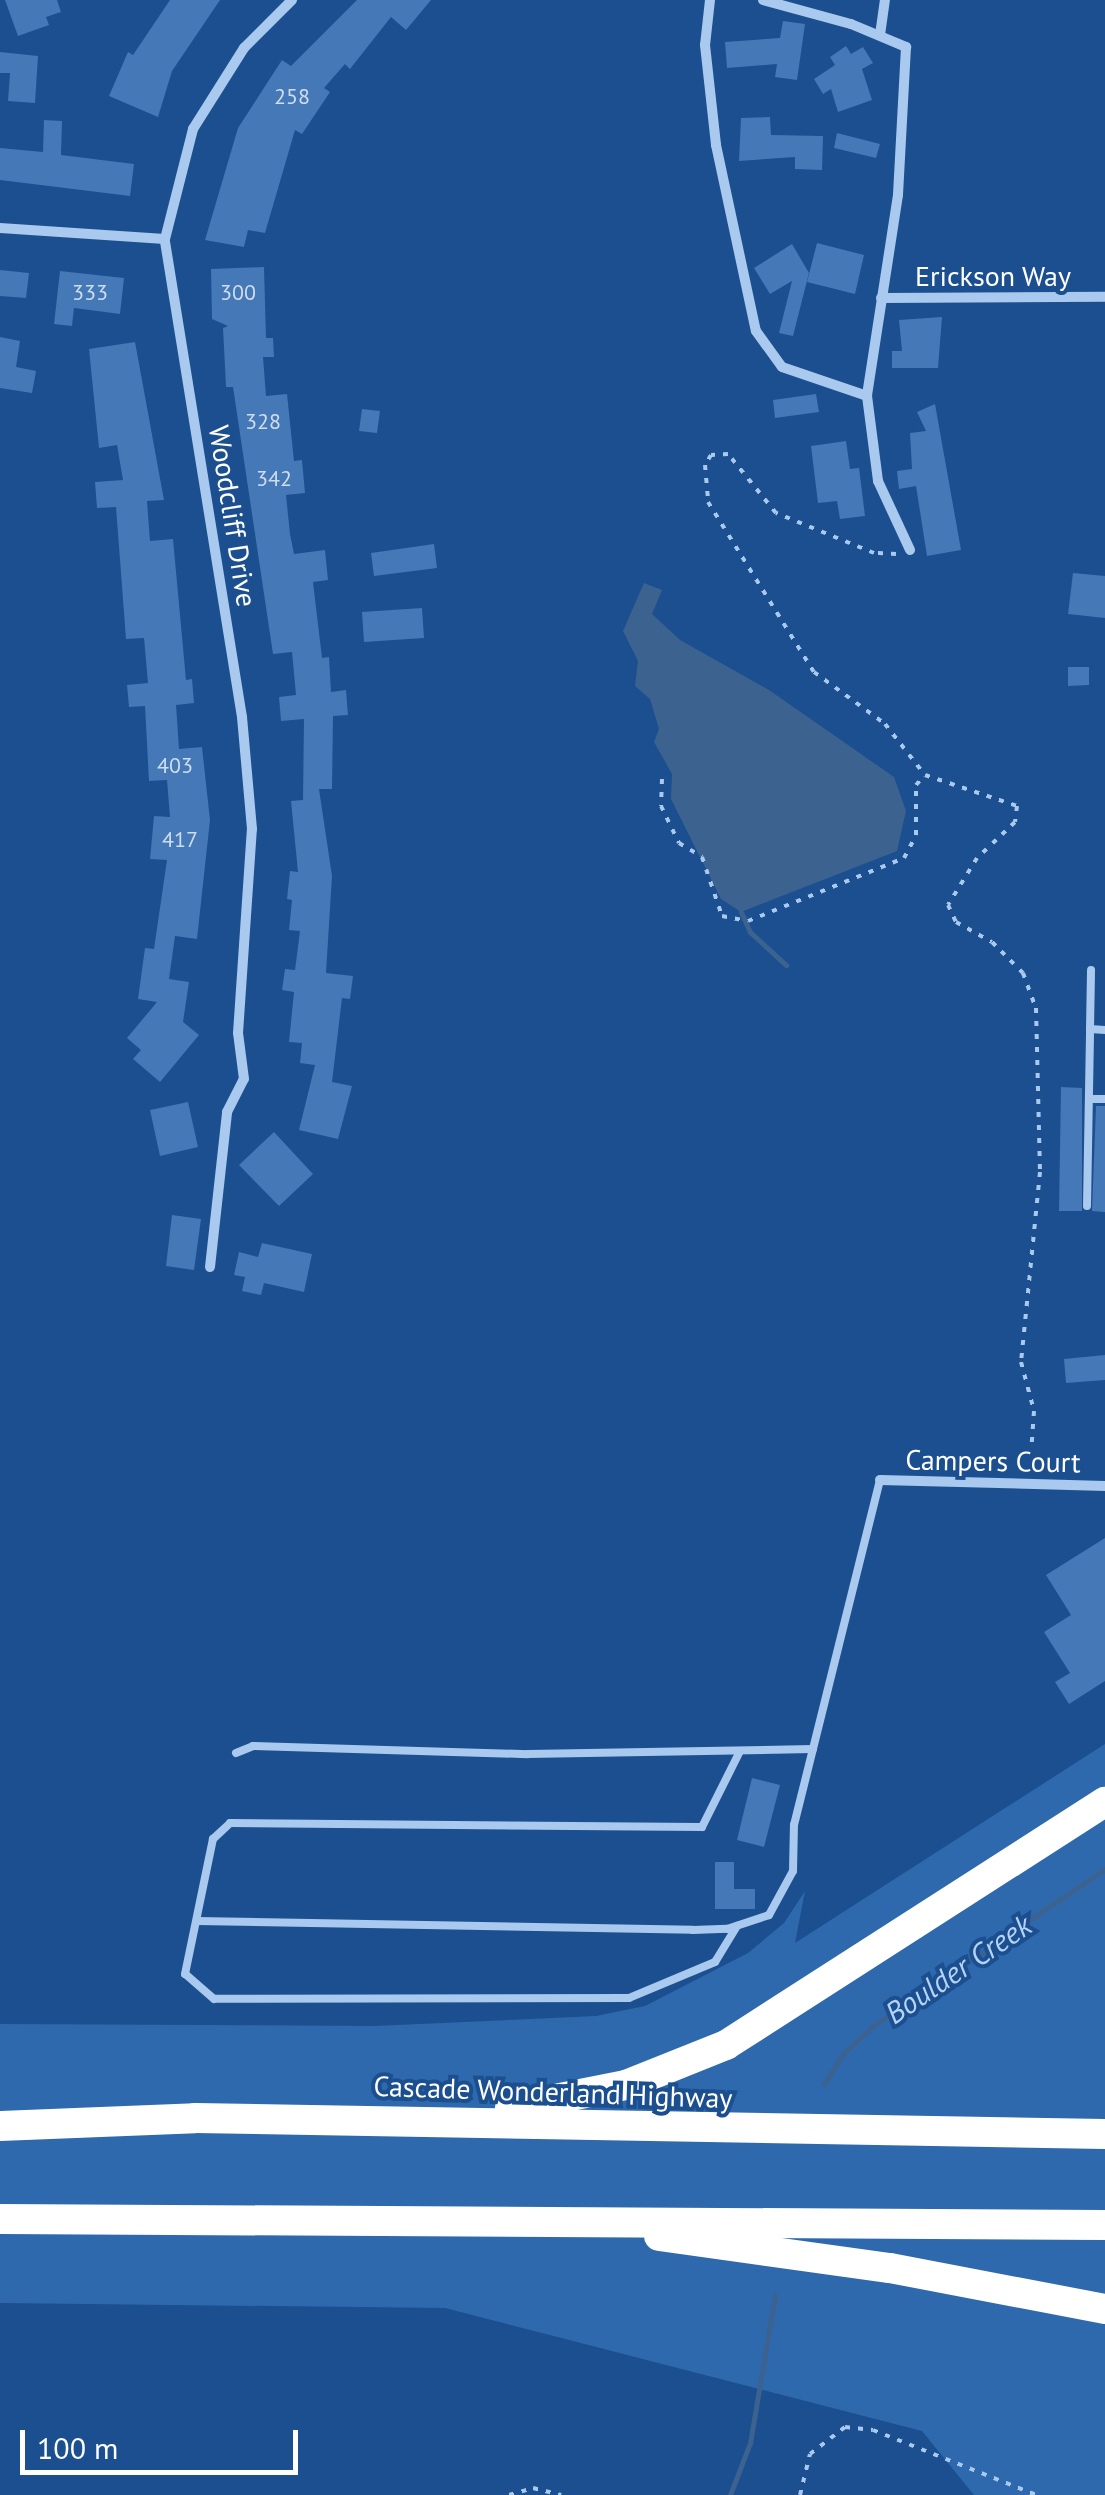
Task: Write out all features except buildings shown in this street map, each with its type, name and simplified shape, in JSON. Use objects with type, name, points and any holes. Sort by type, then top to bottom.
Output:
[{"type":"highway","points":[[425,2120],[550,2103],[694,2060],[783,2012],[1105,1802]]},
{"type":"highway","name":"Cascade Wonderland Highway","points":[[0,2126],[196,2118],[1105,2134]]},
{"type":"highway","points":[[0,2219],[539,2218],[1105,2225]]},
{"type":"highway","points":[[539,2218],[890,2268],[1105,2309]]},
{"type":"street","name":"Woodcliff Drive","points":[[210,1268],[226,1112],[244,1079],[238,1032],[252,864],[249,790],[165,239],[194,129],[244,48],[292,0]]},
{"type":"street","points":[[710,0],[705,46],[725,210],[756,331],[782,367],[867,396]]},
{"type":"street","points":[[763,0],[799,4],[906,47],[898,195],[867,396],[878,480],[910,550]]},
{"type":"street","points":[[880,35],[884,0]]},
{"type":"street","points":[[0,228],[165,239]]},
{"type":"street","name":"Erickson Way","points":[[881,298],[1105,297]]},
{"type":"street","name":"Campers Court","points":[[880,1480],[1105,1486]]},
{"type":"lane","points":[[1087,1206],[1090,970]]},
{"type":"lane","points":[[1090,1030],[1105,1030]]},
{"type":"lane","points":[[1089,1099],[1105,1099]]},
{"type":"lane","points":[[196,1921],[250,1927],[737,1926],[770,1916],[790,1884],[794,1825],[846,1638],[880,1480]]},
{"type":"lane","points":[[236,1752],[253,1746],[739,1753],[813,1750]]},
{"type":"lane","points":[[737,1926],[715,1962],[629,1998],[214,1999],[185,1974],[213,1839],[230,1823],[702,1827],[739,1753]]},
{"type":"path","points":[[910,550],[874,553],[783,517],[766,506],[728,454],[711,455],[705,465],[708,502],[806,663],[885,724],[925,775],[1017,806],[1015,822],[977,858],[948,905],[956,922],[992,942],[1023,973],[1036,1008],[1040,1172],[1022,1362],[1034,1411],[1029,1484]]},
{"type":"path","points":[[662,779],[661,806],[679,843],[702,857],[722,916],[748,921],[904,858],[916,835],[916,785],[925,775]]},
{"type":"path","points":[[800,2495],[810,2454],[846,2427],[874,2430],[1033,2494]]},
{"type":"path","points":[[509,2495],[533,2488],[561,2495]]},
{"type":"shaded area","points":[[644,583],[662,590],[652,614],[680,640],[769,690],[894,777],[906,811],[897,851],[741,912],[721,899],[671,799],[672,774],[654,742],[659,729],[650,699],[635,686],[638,661],[623,631]]},
{"type":"shaded area","points":[[1105,1744],[1105,2495],[974,2495],[922,2431],[445,2308],[0,2303],[0,2024],[375,2026],[596,2016],[645,2006],[748,1953],[784,1923],[805,1891],[795,1943]]},
{"type":"waterway","points":[[741,912],[750,932],[786,965]]},
{"type":"waterway","name":"Boulder Creek","points":[[824,2084],[843,2054],[873,2026],[1105,1869]]},
{"type":"waterway","name":"Boulder Creek","points":[[730,2495],[750,2443],[775,2295]]}]
